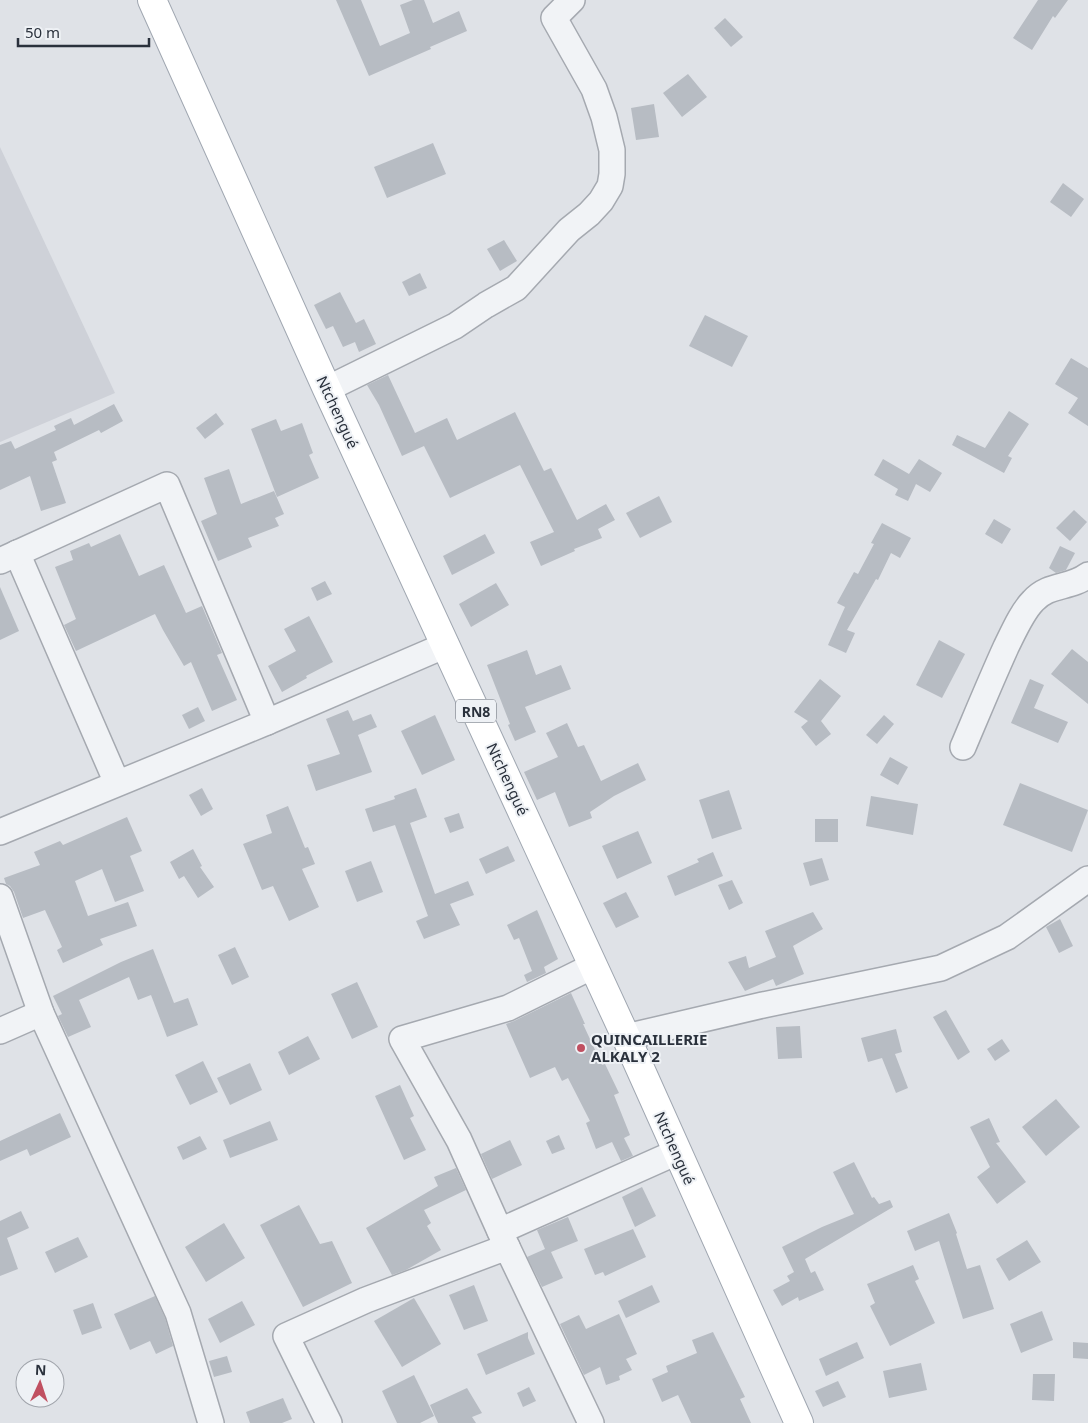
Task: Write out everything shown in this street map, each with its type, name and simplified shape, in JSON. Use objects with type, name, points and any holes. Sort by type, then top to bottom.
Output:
[{"type":"main road","name":"Ntchengué","points":[[152,0],[327,389],[626,1037],[799,1423]]},
{"type":"street","points":[[327,389],[454,326],[516,288],[569,230],[589,214],[601,201],[610,186],[612,174],[612,150],[604,117],[594,89],[554,18],[572,0]]},
{"type":"street","points":[[117,784],[8,557],[167,485],[267,722]]},
{"type":"street","points":[[963,747],[1015,627],[1032,601],[1047,590],[1081,581],[1088,575]]},
{"type":"street","points":[[0,832],[267,722],[446,645]]},
{"type":"street","points":[[626,1037],[763,1005],[941,968],[1007,936],[1088,879]]},
{"type":"street","points":[[0,897],[41,1013],[178,1313],[211,1423]]},
{"type":"street","points":[[591,1423],[459,1140],[402,1039],[508,1008],[593,966]]},
{"type":"street","points":[[0,1031],[41,1013]]},
{"type":"street","points":[[329,1423],[286,1336],[504,1239],[676,1152]]},
{"type":"shaded area","points":[[0,147],[115,393],[0,442]]},
{"type":"building","points":[[336,0],[361,0],[380,46],[410,33],[400,5],[413,0],[424,0],[433,23],[459,11],[467,31],[369,76]]},
{"type":"building","points":[[1038,0],[1068,0],[1055,18],[1053,16],[1032,50],[1013,38]]},
{"type":"building","points":[[725,18],[743,37],[731,47],[714,28]]},
{"type":"building","points":[[688,74],[707,97],[682,117],[663,93]]},
{"type":"building","points":[[654,104],[659,137],[636,140],[631,108]]},
{"type":"building","points":[[433,143],[446,174],[387,198],[374,167]]},
{"type":"building","points":[[1063,183],[1084,199],[1071,217],[1050,202]]},
{"type":"building","points":[[504,240],[517,261],[500,271],[487,249]]},
{"type":"building","points":[[420,273],[427,288],[409,296],[402,282]]},
{"type":"building","points":[[340,292],[356,323],[364,319],[376,344],[359,352],[355,342],[343,347],[333,326],[326,329],[314,305]]},
{"type":"building","points":[[705,315],[748,336],[732,367],[689,346]]},
{"type":"building","points":[[1071,358],[1088,368],[1088,426],[1068,413],[1078,398],[1055,384]]},
{"type":"building","points":[[388,375],[415,433],[447,418],[457,440],[515,412],[544,471],[551,468],[577,520],[606,504],[615,520],[598,529],[602,538],[574,549],[575,551],[541,566],[530,542],[554,532],[520,465],[450,498],[424,446],[402,456],[379,405],[367,385]]},
{"type":"building","points":[[114,404],[123,421],[101,433],[99,430],[54,452],[57,460],[52,462],[66,503],[41,511],[30,476],[0,490],[0,445],[11,441],[15,449],[56,430],[54,426],[71,418],[74,425]]},
{"type":"building","points":[[1009,411],[1029,424],[1008,456],[1012,458],[1004,473],[952,445],[957,435],[985,448]]},
{"type":"building","points":[[216,413],[224,424],[205,439],[196,428]]},
{"type":"building","points":[[276,419],[281,431],[302,423],[313,453],[309,455],[319,478],[277,497],[251,429]]},
{"type":"building","points":[[883,459],[909,474],[919,459],[942,473],[930,492],[916,484],[908,501],[895,495],[898,489],[874,475]]},
{"type":"building","points":[[229,469],[241,504],[274,491],[284,514],[275,518],[279,526],[248,538],[252,547],[218,561],[201,521],[217,514],[204,478]]},
{"type":"building","points":[[659,496],[672,522],[640,538],[626,513]]},
{"type":"building","points":[[1074,510],[1087,522],[1070,541],[1056,528]]},
{"type":"building","points":[[994,519],[1011,529],[1002,544],[985,534]]},
{"type":"building","points":[[882,523],[911,538],[900,558],[891,553],[878,580],[876,579],[847,630],[855,633],[846,653],[828,645],[845,607],[837,603],[854,572],[858,574],[874,544],[871,543]]},
{"type":"building","points":[[120,534],[139,576],[164,565],[186,613],[202,606],[222,653],[217,655],[237,700],[212,711],[191,662],[184,666],[155,614],[76,651],[64,625],[76,619],[55,567],[73,560],[70,551],[89,543],[91,547]]},
{"type":"building","points":[[485,534],[495,553],[452,575],[443,556]]},
{"type":"building","points":[[1060,546],[1075,553],[1066,570],[1056,573],[1049,568]]},
{"type":"building","points":[[325,581],[332,594],[317,601],[311,588]]},
{"type":"building","points":[[496,583],[509,605],[471,627],[459,604]]},
{"type":"building","points":[[0,587],[19,631],[0,640]]},
{"type":"building","points":[[309,616],[333,662],[306,676],[307,678],[282,692],[268,666],[296,651],[284,629]]},
{"type":"building","points":[[939,640],[965,654],[942,698],[916,685]]},
{"type":"building","points":[[1072,649],[1088,662],[1088,704],[1051,674]]},
{"type":"building","points":[[527,650],[536,675],[561,665],[571,689],[525,707],[536,732],[515,741],[487,665]]},
{"type":"building","points":[[820,679],[841,696],[821,721],[831,734],[816,746],[801,727],[808,721],[794,712]]},
{"type":"building","points":[[1030,679],[1044,685],[1034,708],[1068,722],[1058,743],[1011,723]]},
{"type":"building","points":[[198,707],[205,721],[189,729],[182,715]]},
{"type":"building","points":[[348,710],[353,721],[371,714],[377,727],[358,735],[372,772],[316,791],[307,765],[340,754],[326,719]]},
{"type":"building","points":[[435,715],[455,760],[422,775],[401,731]]},
{"type":"building","points":[[884,715],[894,724],[877,744],[866,735]]},
{"type":"building","points":[[567,723],[578,747],[584,745],[601,781],[638,763],[646,780],[614,796],[590,812],[592,818],[569,827],[555,792],[537,800],[524,772],[558,757],[546,733]]},
{"type":"building","points":[[890,757],[908,767],[898,785],[880,775]]},
{"type":"building","points":[[1020,783],[1088,810],[1072,852],[1003,825]]},
{"type":"building","points":[[202,788],[213,809],[201,816],[189,795]]},
{"type":"building","points":[[416,788],[427,817],[410,823],[435,894],[468,881],[474,895],[450,904],[460,925],[424,939],[416,921],[428,916],[395,825],[373,832],[365,809],[395,799],[394,796]]},
{"type":"building","points":[[729,790],[742,829],[712,839],[699,800]]},
{"type":"building","points":[[871,796],[918,804],[913,835],[866,826]]},
{"type":"building","points":[[288,806],[305,848],[308,847],[315,864],[302,869],[319,907],[289,921],[273,886],[262,890],[243,844],[272,833],[266,815]]},
{"type":"building","points":[[459,813],[464,828],[450,833],[444,818]]},
{"type":"building","points":[[127,817],[142,851],[130,856],[144,891],[115,902],[102,869],[75,881],[88,916],[128,902],[137,926],[100,939],[103,945],[63,963],[57,950],[62,947],[45,910],[23,918],[14,892],[6,884],[4,878],[40,865],[34,852],[60,841],[63,845]]},
{"type":"building","points":[[815,819],[838,819],[838,842],[815,842]]},
{"type":"building","points":[[638,831],[652,863],[617,879],[602,846]]},
{"type":"building","points":[[508,846],[515,861],[486,874],[479,859]]},
{"type":"building","points":[[193,849],[202,866],[200,867],[214,887],[198,898],[184,876],[179,879],[170,862]]},
{"type":"building","points":[[713,852],[723,876],[675,896],[667,876],[699,862],[697,859]]},
{"type":"building","points":[[822,858],[829,880],[810,886],[803,863]]},
{"type":"building","points":[[371,861],[383,892],[357,902],[345,871]]},
{"type":"building","points":[[732,880],[743,903],[729,910],[718,885]]},
{"type":"building","points":[[626,892],[639,917],[616,928],[603,903]]},
{"type":"building","points":[[537,910],[558,959],[544,967],[546,973],[527,982],[524,975],[532,971],[519,938],[514,940],[507,925]]},
{"type":"building","points":[[813,912],[823,929],[793,946],[804,974],[776,986],[773,979],[745,991],[728,962],[746,956],[749,968],[776,957],[765,931]]},
{"type":"building","points":[[1060,919],[1073,946],[1059,953],[1046,927]]},
{"type":"building","points":[[235,947],[249,977],[232,985],[218,955]]},
{"type":"building","points":[[153,949],[174,1003],[188,998],[198,1025],[167,1037],[151,995],[138,1000],[129,977],[79,1000],[91,1027],[68,1037],[58,1016],[62,1014],[53,996],[121,962]]},
{"type":"building","points":[[357,982],[378,1027],[352,1039],[331,994]]},
{"type":"building","points":[[571,993],[602,1065],[605,1064],[619,1093],[614,1095],[630,1135],[624,1138],[633,1156],[621,1161],[612,1142],[596,1149],[586,1123],[590,1121],[568,1078],[562,1081],[555,1067],[530,1078],[506,1024]]},
{"type":"building","points":[[946,1010],[970,1052],[958,1060],[933,1017]]},
{"type":"building","points":[[800,1026],[802,1058],[778,1059],[776,1027]]},
{"type":"building","points":[[896,1029],[902,1052],[895,1054],[908,1088],[896,1093],[882,1058],[868,1062],[861,1038]]},
{"type":"building","points":[[308,1036],[320,1059],[289,1075],[278,1052]]},
{"type":"building","points":[[1002,1039],[1010,1051],[995,1061],[987,1049]]},
{"type":"building","points":[[203,1061],[218,1092],[190,1105],[175,1075]]},
{"type":"building","points":[[250,1063],[262,1090],[230,1105],[217,1078]]},
{"type":"building","points":[[400,1085],[414,1116],[410,1118],[426,1150],[404,1160],[375,1096]]},
{"type":"building","points":[[1056,1099],[1080,1127],[1046,1156],[1022,1127]]},
{"type":"building","points":[[60,1113],[71,1137],[30,1156],[27,1149],[0,1161],[0,1141]]},
{"type":"building","points":[[989,1118],[1000,1142],[996,1143],[1026,1182],[997,1204],[977,1177],[990,1167],[970,1127]]},
{"type":"building","points":[[270,1121],[278,1140],[230,1158],[223,1140]]},
{"type":"building","points":[[559,1135],[565,1149],[552,1154],[546,1141]]},
{"type":"building","points":[[200,1136],[207,1149],[183,1160],[177,1147]]},
{"type":"building","points":[[510,1140],[522,1165],[492,1179],[481,1154]]},
{"type":"building","points":[[854,1162],[872,1198],[874,1197],[879,1204],[890,1200],[893,1207],[805,1259],[811,1273],[815,1271],[824,1290],[799,1301],[798,1297],[782,1306],[773,1290],[790,1281],[787,1276],[794,1272],[782,1247],[822,1227],[854,1214],[833,1172]]},
{"type":"building","points":[[456,1168],[466,1190],[424,1210],[431,1223],[427,1226],[441,1250],[406,1270],[392,1275],[366,1228],[438,1186],[434,1177]]},
{"type":"building","points":[[642,1187],[656,1216],[635,1227],[622,1197]]},
{"type":"building","points":[[299,1205],[320,1244],[332,1241],[352,1283],[303,1307],[260,1225]]},
{"type":"building","points":[[21,1211],[29,1228],[7,1238],[18,1269],[0,1276],[0,1221]]},
{"type":"building","points":[[949,1213],[967,1269],[980,1265],[994,1309],[963,1319],[939,1241],[915,1251],[907,1231]]},
{"type":"building","points":[[568,1217],[578,1241],[551,1252],[563,1278],[542,1287],[527,1257],[545,1249],[537,1230]]},
{"type":"building","points":[[224,1223],[245,1258],[206,1282],[185,1247]]},
{"type":"building","points":[[633,1229],[646,1257],[605,1276],[603,1272],[595,1275],[584,1249]]},
{"type":"building","points":[[78,1237],[88,1257],[55,1273],[45,1252]]},
{"type":"building","points":[[1027,1240],[1041,1262],[1009,1281],[996,1259]]},
{"type":"building","points":[[913,1265],[919,1279],[915,1281],[935,1323],[890,1346],[870,1306],[875,1303],[867,1284]]},
{"type":"building","points":[[474,1285],[488,1321],[464,1330],[449,1295]]},
{"type":"building","points":[[652,1285],[660,1302],[626,1318],[618,1301]]},
{"type":"building","points":[[155,1296],[165,1318],[173,1346],[156,1354],[150,1341],[130,1350],[114,1314]]},
{"type":"building","points":[[414,1298],[441,1344],[402,1367],[374,1321]]},
{"type":"building","points":[[242,1301],[255,1325],[220,1343],[208,1319]]},
{"type":"building","points":[[93,1303],[102,1328],[82,1335],[73,1310]]},
{"type":"building","points":[[1042,1311],[1053,1340],[1021,1353],[1010,1324]]},
{"type":"building","points":[[619,1314],[637,1354],[626,1359],[632,1370],[619,1376],[620,1380],[606,1385],[600,1367],[584,1375],[560,1324],[579,1315],[586,1329]]},
{"type":"building","points":[[528,1332],[528,1338],[535,1354],[486,1375],[477,1354]]},
{"type":"building","points":[[713,1332],[745,1397],[740,1399],[751,1423],[691,1423],[678,1395],[662,1402],[652,1379],[668,1372],[666,1366],[697,1353],[692,1340]]},
{"type":"building","points":[[857,1342],[864,1358],[826,1376],[819,1359]]},
{"type":"building","points":[[1073,1342],[1088,1343],[1088,1359],[1073,1358]]},
{"type":"building","points":[[227,1356],[232,1372],[214,1377],[209,1361]]},
{"type":"building","points":[[921,1363],[927,1390],[889,1398],[883,1371]]},
{"type":"building","points":[[1033,1374],[1055,1374],[1054,1401],[1032,1400]]},
{"type":"building","points":[[414,1375],[434,1416],[420,1423],[397,1423],[382,1391]]},
{"type":"building","points":[[838,1381],[846,1397],[823,1407],[815,1391]]},
{"type":"building","points":[[529,1387],[536,1401],[523,1407],[517,1393]]},
{"type":"building","points":[[467,1388],[482,1413],[472,1417],[476,1423],[438,1423],[430,1405]]},
{"type":"building","points":[[283,1398],[292,1419],[282,1423],[250,1423],[246,1412]]},
{"type":"place","name":"QUINCAILLERIE ALKALY 2","points":[[581,1048]]}]
